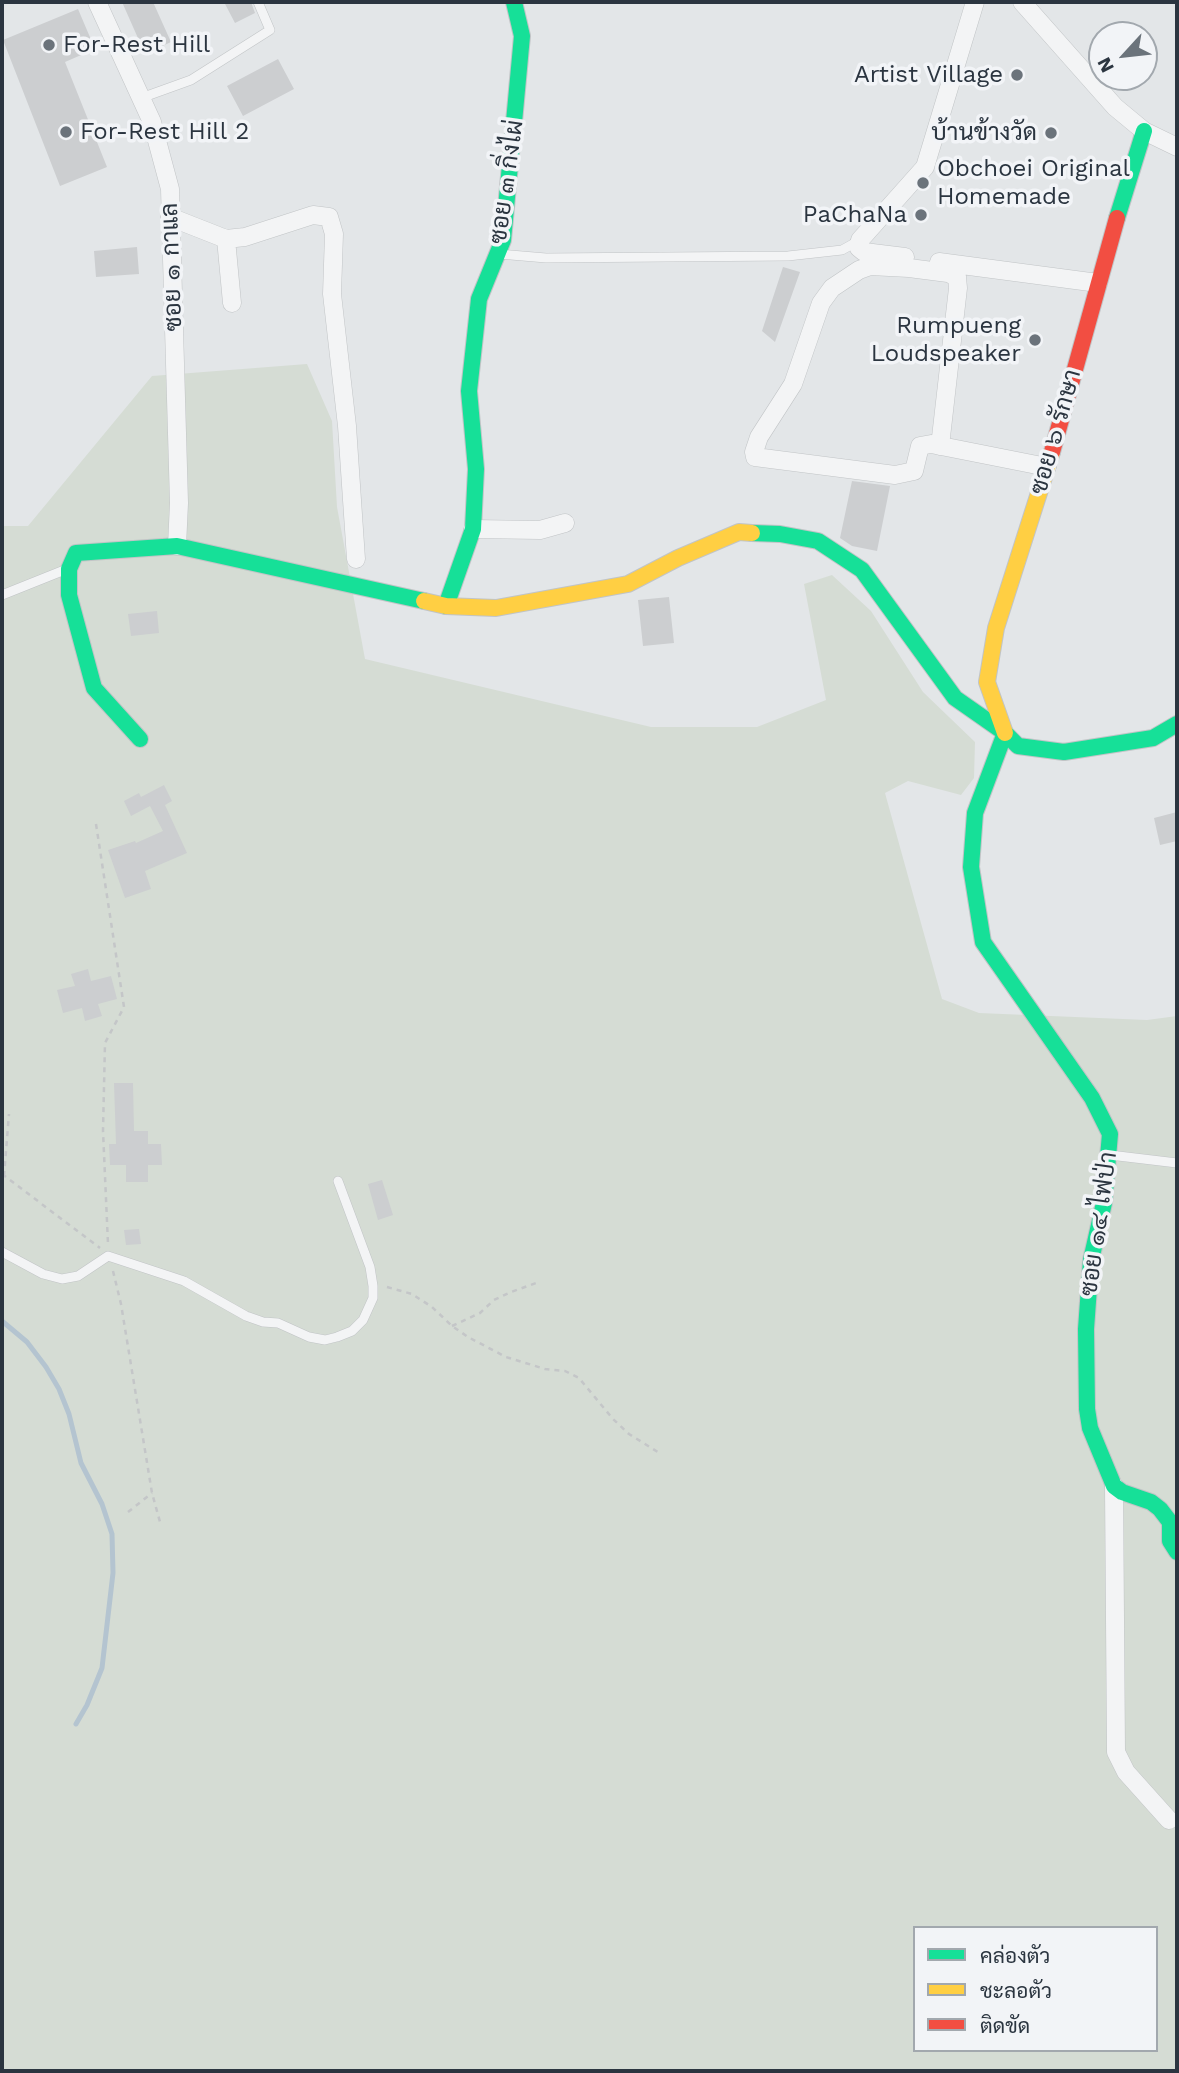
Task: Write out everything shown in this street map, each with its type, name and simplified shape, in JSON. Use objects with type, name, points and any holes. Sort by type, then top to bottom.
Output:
[{"type":"street","name":"ซอย ๑ กาแล","points":[[97,2],[152,122],[170,189],[179,503],[177,546]]},
{"type":"street","name":"ซอย ๓ กิ่งไผ่","points":[[446,606],[473,529],[476,469],[469,391],[479,299],[503,240],[522,36],[514,2]]},
{"type":"street","points":[[975,2],[925,167],[860,240],[859,247],[864,252],[1098,283]]},
{"type":"street","points":[[1023,2],[1115,107],[1144,131],[1177,147]]},
{"type":"street","name":"ซอย ๖ รักษา","points":[[1005,733],[987,682],[996,628],[1144,131]]},
{"type":"street","points":[[170,217],[226,239],[245,237],[313,215],[329,217],[334,234],[332,294],[347,426],[356,559]]},
{"type":"street","points":[[226,239],[232,303]]},
{"type":"street","points":[[940,446],[957,278],[948,273],[909,268],[870,266],[859,270],[832,288],[821,303],[793,384],[759,437],[754,455],[757,458],[895,475],[914,471],[920,446],[925,444],[1046,467]]},
{"type":"street","points":[[473,529],[540,530],[565,523]]},
{"type":"street","points":[[140,739],[94,688],[69,595],[69,569],[76,553],[177,546],[446,606],[496,608],[628,584],[678,558],[739,532],[780,534],[818,541],[862,570],[955,698],[1005,733],[1018,746],[1064,752],[1153,738],[1177,724]]},
{"type":"street","name":"ซอย ๑๔ ไฟป่า","points":[[1005,733],[975,813],[971,867],[983,942],[1092,1098],[1110,1134],[1104,1203],[1091,1260],[1086,1329],[1087,1409],[1090,1427],[1114,1486]]},
{"type":"street","points":[[1114,1486],[1122,1492],[1151,1502],[1160,1509],[1170,1522],[1175,1543]]},
{"type":"street","points":[[1114,1486],[1115,1752],[1126,1772],[1169,1820]]},
{"type":"lane","points":[[141,98],[191,80],[270,30],[258,2]]},
{"type":"lane","points":[[497,254],[546,258],[788,256],[842,250],[860,240]]},
{"type":"lane","points":[[2,595],[69,569]]},
{"type":"lane","points":[[1108,1155],[1177,1163]]},
{"type":"lane","points":[[2,1252],[43,1275],[62,1279],[78,1276],[108,1256],[184,1281],[246,1317],[278,1323],[309,1337],[325,1340],[352,1331],[363,1320],[373,1298],[370,1267],[338,1181]]},
{"type":"path","points":[[96,824],[124,1007],[105,1043],[103,1131],[108,1256],[121,1304],[152,1493],[160,1522]]},
{"type":"path","points":[[9,1114],[3,1175],[90,1239],[108,1256]]},
{"type":"path","points":[[452,1326],[480,1313],[494,1300],[539,1282]]},
{"type":"path","points":[[373,1286],[412,1294],[432,1307],[452,1326],[506,1357],[545,1369],[565,1371],[579,1378],[629,1434],[661,1454]]},
{"type":"path","points":[[128,1511],[152,1493]]},
{"type":"shaded area","points":[[307,364],[332,421],[337,507],[365,659],[651,727],[757,727],[826,700],[804,584],[832,575],[871,611],[923,692],[975,742],[974,778],[961,795],[908,781],[885,793],[942,999],[979,1013],[1147,1020],[1177,1016],[1177,2071],[2,2071],[2,526],[28,526],[152,376]]},
{"type":"building","points":[[122,2],[153,2],[171,42],[145,54]]},
{"type":"building","points":[[224,2],[251,2],[255,13],[235,23]]},
{"type":"building","points":[[78,9],[95,49],[65,62],[107,167],[60,186],[3,40]]},
{"type":"building","points":[[278,59],[294,89],[243,116],[227,86]]},
{"type":"building","points":[[137,247],[139,274],[96,277],[94,251]]},
{"type":"building","points":[[783,267],[800,272],[775,342],[762,331]]},
{"type":"building","points":[[852,481],[890,486],[877,551],[852,546],[840,538]]},
{"type":"building","points":[[669,597],[674,643],[643,646],[638,600]]},
{"type":"building","points":[[157,611],[159,633],[131,636],[128,614]]},
{"type":"building","points":[[164,785],[172,801],[165,805],[187,853],[145,871],[151,889],[125,898],[108,850],[135,841],[136,843],[163,831],[150,806],[131,816],[124,801],[139,793],[141,797]]},
{"type":"building","points":[[1177,812],[1177,841],[1160,845],[1154,818]]},
{"type":"building","points":[[88,969],[91,981],[111,976],[117,999],[98,1004],[102,1016],[85,1021],[82,1008],[63,1013],[57,990],[75,986],[71,974]]},
{"type":"building","points":[[114,1083],[133,1083],[134,1131],[148,1131],[148,1144],[161,1144],[162,1165],[148,1165],[148,1182],[126,1182],[126,1165],[110,1165],[109,1144],[116,1144]]},
{"type":"building","points":[[382,1180],[393,1215],[378,1220],[368,1184]]},
{"type":"building","points":[[139,1229],[141,1244],[126,1245],[124,1230]]},
{"type":"waterway","points":[[2,1321],[27,1342],[59,1389],[69,1414],[81,1463],[102,1504],[112,1534],[113,1573],[102,1668],[76,1724]]},
{"type":"traffic: fast","points":[[446,606],[473,529],[476,469],[469,391],[479,299],[503,240],[522,36],[514,2]]},
{"type":"traffic: fast","points":[[1117,218],[1144,131]]},
{"type":"traffic: fast","points":[[752,533],[780,534],[818,541],[862,570],[955,698],[1005,733],[1018,746],[1064,752],[1153,738],[1177,724]]},
{"type":"traffic: fast","points":[[140,739],[94,688],[69,595],[69,569],[76,553],[177,546],[424,601]]},
{"type":"traffic: fast","points":[[1005,733],[975,813],[971,867],[983,942],[1092,1098],[1110,1134],[1104,1203],[1091,1260],[1086,1329],[1087,1409],[1090,1428],[1114,1486],[1122,1492],[1151,1502],[1160,1509],[1170,1522],[1170,1541],[1177,1552]]},
{"type":"traffic: slow","points":[[1005,733],[987,682],[996,628],[1052,452]]},
{"type":"traffic: slow","points":[[424,601],[446,606],[496,608],[628,584],[678,558],[739,532],[752,533]]},
{"type":"traffic: jam","points":[[1052,452],[1117,218]]},
{"type":"place","name":"For-Rest Hill","points":[[49,45]]},
{"type":"place","name":"Artist Village","points":[[1017,75]]},
{"type":"place","name":"For-Rest Hill 2","points":[[66,132]]},
{"type":"place","name":"บ้านข้างวัด","points":[[1051,133]]},
{"type":"place","name":"Obchoei Original Homemade","points":[[923,183]]},
{"type":"place","name":"PaChaNa","points":[[921,215]]},
{"type":"place","name":"Rumpueng Loudspeaker","points":[[1035,340]]}]
